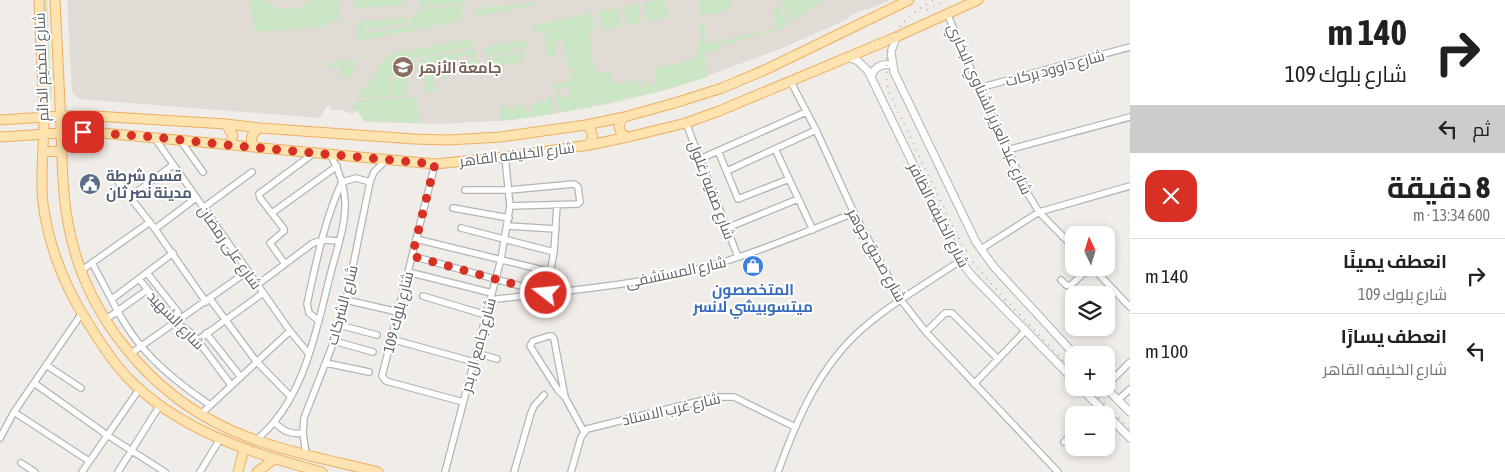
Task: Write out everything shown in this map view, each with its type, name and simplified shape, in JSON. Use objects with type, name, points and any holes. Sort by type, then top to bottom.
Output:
[{"type":"main road","name":"شارع المخيم الدائم","points":[[39,0],[44,117],[43,201],[49,234],[64,281],[82,313],[105,349],[124,373],[160,405],[181,419],[220,439],[273,460],[322,472]]},
{"type":"main road","name":"شارع المخيم الدائم","points":[[55,0],[62,151],[68,225],[82,270],[106,320],[120,342],[148,373],[169,390],[201,414],[231,430],[256,440],[378,472]]},
{"type":"main road","name":"شارع الخليفه القاهر","points":[[0,120],[95,116],[414,139],[448,140],[500,137],[586,125],[624,117],[722,88],[767,69],[910,0]]},
{"type":"main road","name":"شارع الخليفه القاهر","points":[[0,137],[61,133],[102,133],[255,148],[388,158],[435,164],[505,157],[588,145],[686,122],[791,82],[978,0]]},
{"type":"main road","points":[[624,117],[620,121],[619,127],[622,135],[628,137]]},
{"type":"main road","points":[[226,124],[233,136],[231,142],[227,145]]},
{"type":"main road","points":[[586,125],[592,134],[588,145]]},
{"type":"main road","points":[[255,148],[251,142],[251,137],[260,128]]},
{"type":"main road","points":[[43,152],[62,151]]},
{"type":"main road","points":[[105,349],[110,351],[116,350],[120,342]]},
{"type":"main road","points":[[160,405],[161,396],[169,390]]},
{"type":"main road","points":[[238,472],[244,449]]},
{"type":"main road","points":[[257,472],[273,460]]},
{"type":"street","name":"شارع عبد العزيز الشناوي البخاري","points":[[947,14],[1028,194],[1039,212],[1065,239]]},
{"type":"street","points":[[870,77],[873,70],[878,66],[892,65],[891,52],[896,37]]},
{"type":"street","name":"شارع داوود بركات","points":[[979,88],[1130,47]]},
{"type":"street","name":"شارع الخليفه الظافر","points":[[848,57],[862,64],[870,77],[960,261],[974,278],[1065,370]]},
{"type":"street","name":"شارع الخليفه الظافر","points":[[892,65],[981,249],[994,267],[1067,346]]},
{"type":"street","name":"شارع صديق جوهر","points":[[791,82],[816,130],[854,213],[901,300],[926,332],[1058,472]]},
{"type":"street","points":[[700,159],[806,112]]},
{"type":"street","points":[[1007,150],[1130,117]]},
{"type":"street","name":"شارع صفيه زغلول","points":[[686,122],[738,257]]},
{"type":"street","points":[[727,171],[816,130]]},
{"type":"street","name":"شارع على رمضان","points":[[154,137],[257,285],[309,354]]},
{"type":"street","points":[[180,140],[203,172]]},
{"type":"street","points":[[775,149],[813,230]]},
{"type":"street","points":[[718,151],[738,200],[789,179]]},
{"type":"street","points":[[285,264],[270,244],[284,230],[260,198],[260,192],[314,152]]},
{"type":"street","name":"شارع الشركات","points":[[256,440],[274,422],[291,397],[309,354],[319,321],[339,241],[345,207],[342,182],[337,166],[330,154]]},
{"type":"street","name":"شارع جامع ال بدر","points":[[445,472],[508,226],[510,206],[505,157]]},
{"type":"street","name":"شارع الشركات","points":[[306,454],[303,432],[306,411],[334,341],[346,300],[370,182],[374,172],[388,158]]},
{"type":"street","name":"شارع بلوك 109","points":[[435,164],[382,376],[383,380],[463,402]]},
{"type":"street","points":[[130,197],[173,165]]},
{"type":"street","points":[[272,213],[337,166]]},
{"type":"street","points":[[203,208],[252,172]]},
{"type":"street","points":[[319,321],[309,313],[306,304],[331,206],[342,182],[356,178],[370,182]]},
{"type":"street","points":[[116,179],[256,361],[291,397]]},
{"type":"street","points":[[465,190],[509,190],[576,185],[579,189],[580,203],[510,206]]},
{"type":"street","points":[[981,249],[1039,212],[1130,186]]},
{"type":"street","points":[[155,229],[196,198]]},
{"type":"street","points":[[727,228],[798,199]]},
{"type":"street","points":[[412,256],[546,293],[554,252],[557,205]]},
{"type":"street","points":[[453,208],[509,218]]},
{"type":"street","name":"شارع المستشفى","points":[[490,300],[619,284],[680,274],[738,257],[854,213]]},
{"type":"street","points":[[82,270],[150,222]]},
{"type":"street","points":[[508,226],[556,229]]},
{"type":"street","points":[[461,228],[554,252]]},
{"type":"street","points":[[416,239],[551,272]]},
{"type":"street","points":[[257,285],[313,243],[321,240],[339,241]]},
{"type":"street","points":[[112,299],[173,254]]},
{"type":"street","points":[[778,472],[795,427],[816,384],[847,343],[881,314],[960,261]]},
{"type":"street","points":[[92,263],[141,347],[172,377],[210,405]]},
{"type":"street","points":[[130,354],[177,323],[248,271]]},
{"type":"street","points":[[408,272],[492,293]]},
{"type":"street","points":[[147,273],[178,312],[177,323]]},
{"type":"street","points":[[1061,280],[1070,286],[1082,276]]},
{"type":"street","points":[[1099,276],[1130,307]]},
{"type":"street","name":"شارع الشهيد","points":[[139,279],[172,320],[191,332],[198,340],[231,385]]},
{"type":"street","points":[[106,320],[148,290]]},
{"type":"street","points":[[198,340],[263,293]]},
{"type":"street","points":[[424,296],[486,315]]},
{"type":"street","points":[[346,300],[398,312]]},
{"type":"street","points":[[0,438],[14,412],[82,313]]},
{"type":"street","points":[[926,332],[945,313],[952,313],[998,359]]},
{"type":"street","points":[[339,325],[377,335]]},
{"type":"street","points":[[974,384],[1026,330]]},
{"type":"street","points":[[201,414],[290,331]]},
{"type":"street","points":[[206,333],[240,376]]},
{"type":"street","points":[[565,397],[553,337],[549,336],[533,341],[530,344],[531,347],[558,390],[565,397],[584,432],[571,472]]},
{"type":"street","points":[[391,339],[474,362]]},
{"type":"street","points":[[334,341],[373,352]]},
{"type":"street","points":[[476,353],[497,358]]},
{"type":"street","points":[[1115,378],[1130,362]]},
{"type":"street","points":[[326,363],[369,372]]},
{"type":"street","points":[[46,365],[80,388]]},
{"type":"street","points":[[34,383],[107,435],[165,472]]},
{"type":"street","points":[[82,472],[140,388]]},
{"type":"street","points":[[1118,400],[1130,389]]},
{"type":"street","points":[[514,472],[530,412],[544,395]]},
{"type":"street","name":"شارع غرب الاستاد","points":[[584,432],[592,427],[716,396],[742,400],[795,427]]},
{"type":"street","points":[[1089,396],[1099,406]]},
{"type":"street","points":[[1114,396],[1130,412]]},
{"type":"street","points":[[118,472],[160,405]]},
{"type":"street","points":[[14,412],[89,462]]},
{"type":"street","points":[[274,422],[286,431],[294,433],[303,432]]},
{"type":"street","points":[[1115,423],[1130,438]]},
{"type":"street","points":[[200,472],[220,439]]},
{"type":"street","points":[[21,463],[35,472]]},
{"type":"shaded area","name":"جامعة الأزهر","points":[[67,0],[890,0],[860,11],[848,17],[848,19],[780,49],[677,87],[608,104],[559,113],[513,120],[440,124],[365,122],[357,111],[354,111],[353,114],[340,110],[330,110],[331,107],[327,106],[320,118],[79,99],[72,92]]},
{"type":"green space","points":[[44,0],[47,0],[52,100],[50,98]]},
{"type":"green space","points":[[249,0],[263,0],[278,8],[290,9],[302,6],[312,0],[338,0],[340,21],[329,21],[327,26],[254,31]]},
{"type":"green space","points":[[353,0],[404,0],[404,5],[354,8]]},
{"type":"green space","points":[[419,0],[466,0],[460,21],[358,41],[357,25],[361,21],[408,18],[406,24],[396,26],[389,24],[381,28],[367,27],[365,29],[367,33],[376,30],[377,33],[383,32],[383,29],[390,31],[393,28],[409,27],[411,24],[410,18],[415,16],[418,10],[459,6],[459,12],[461,12],[461,3],[419,7]]},
{"type":"green space","points":[[665,0],[669,17],[647,21],[644,3]]},
{"type":"green space","points":[[700,0],[732,0],[732,3],[729,4],[730,10],[701,16]]},
{"type":"green space","points":[[783,0],[824,0],[792,21],[781,6]]},
{"type":"green space","points":[[534,2],[536,5],[473,17],[483,7]]},
{"type":"green space","points":[[638,4],[641,22],[627,25],[623,7]]},
{"type":"green space","points":[[618,8],[621,26],[602,30],[598,12]]},
{"type":"green space","points":[[773,8],[778,8],[789,23],[780,29],[723,45],[722,40],[774,29],[776,26]]},
{"type":"green space","points":[[591,13],[595,30],[589,32],[593,66],[600,73],[611,73],[613,85],[637,80],[639,88],[642,88],[641,80],[646,79],[647,86],[656,85],[653,69],[695,59],[698,55],[698,43],[702,41],[699,24],[704,23],[707,44],[720,41],[721,49],[704,54],[708,77],[654,93],[559,113],[556,93],[560,93],[561,98],[570,97],[569,86],[555,91],[554,84],[570,81],[569,74],[577,72],[576,69],[569,70],[563,40],[554,41],[556,55],[548,57],[543,34],[568,28],[533,34],[532,26]]},
{"type":"green space","points":[[473,38],[474,46],[415,58],[417,70],[388,77],[388,97],[358,98],[388,55]]},
{"type":"green space","points":[[525,40],[527,42],[526,48],[518,50],[517,47],[513,47],[513,51],[486,55],[485,47]]},
{"type":"green space","points":[[475,49],[476,56],[468,58],[467,55],[459,56],[459,59],[421,66],[420,59]]},
{"type":"green space","points":[[526,51],[522,62],[488,68],[487,58],[513,53],[514,55]]},
{"type":"green space","points":[[477,59],[479,70],[433,78],[435,91],[426,93],[422,69],[460,62],[461,67],[469,65],[468,61]]},
{"type":"green space","points":[[356,61],[354,70],[348,80],[339,74],[341,66],[325,67],[325,63]]},
{"type":"green space","points":[[407,76],[408,95],[390,97],[389,84],[391,80]]},
{"type":"green space","points":[[552,96],[554,114],[501,121],[500,107],[509,106],[510,112],[514,111],[514,105],[518,104],[529,113],[537,101],[540,100],[542,103],[546,103],[545,97]]},
{"type":"green space","points":[[416,97],[419,123],[370,121],[370,118],[367,118],[367,122],[365,122],[357,111],[354,111],[353,107],[357,101]]},
{"type":"railway","points":[[933,0],[909,18],[893,37],[887,61],[888,90],[950,221],[973,262],[999,293],[1065,363]]},
{"type":"railway","points":[[927,10],[946,0]]},
{"type":"railway","points":[[1097,396],[1130,430]]},
{"type":"place","name":"جامعة الأزهر","points":[[403,67]]},
{"type":"place","name":"قسم شرطة مدينة نصر ثان","points":[[90,184]]},
{"type":"place","name":"المتخصصون ميتسوبيشي لانسر","points":[[753,266]]},
{"type":"route","points":[[83,132],[388,158],[435,164],[412,256],[546,293]]}]
